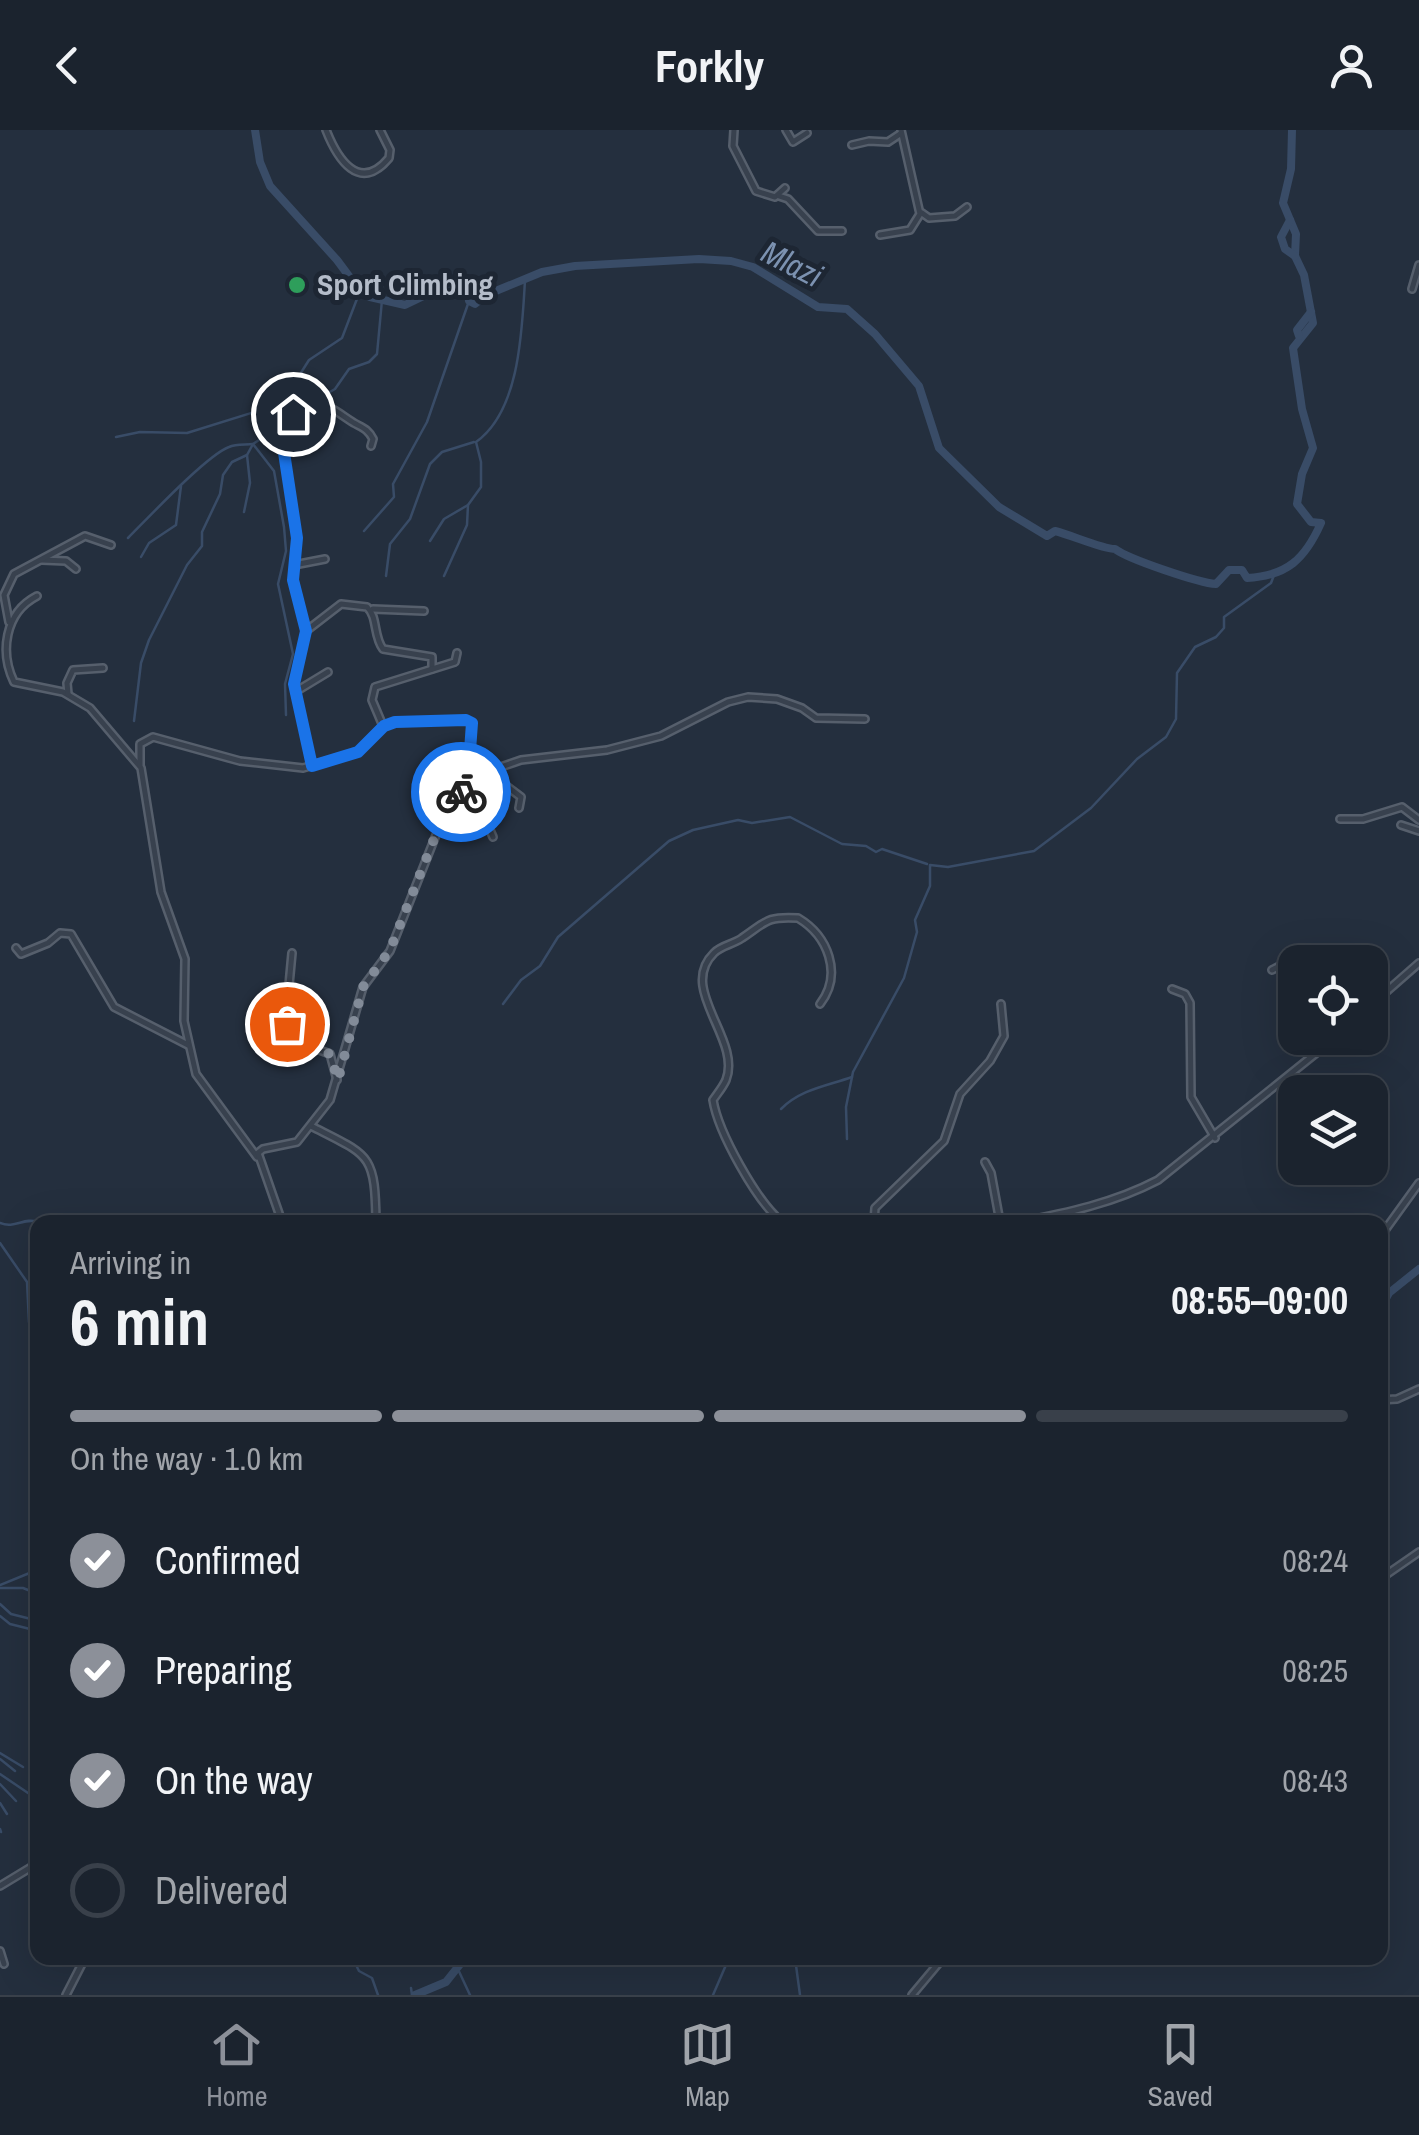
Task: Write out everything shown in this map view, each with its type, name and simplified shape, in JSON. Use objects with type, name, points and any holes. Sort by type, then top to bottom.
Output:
[{"type":"street","points":[[326,130],[339,160],[351,169],[365,172],[375,170],[389,158],[388,144],[380,130]]},
{"type":"street","points":[[734,130],[733,146],[756,191],[788,200],[818,231],[842,232]]},
{"type":"street","points":[[786,130],[793,142],[807,132]]},
{"type":"street","points":[[852,145],[888,142],[901,131],[920,210],[926,217],[950,216],[967,207]]},
{"type":"street","points":[[779,196],[785,188]]},
{"type":"street","points":[[880,235],[910,230],[920,210]]},
{"type":"street","points":[[1412,290],[1419,265]]},
{"type":"street","points":[[312,766],[295,692],[306,631],[294,582],[297,538],[284,432],[293,414],[322,404],[342,411],[371,433],[371,446]]},
{"type":"street","points":[[9,625],[6,591],[18,571],[85,536],[112,545]]},
{"type":"street","points":[[294,565],[325,559]]},
{"type":"street","points":[[39,560],[63,560],[76,568]]},
{"type":"street","points":[[37,596],[27,602],[9,625],[1,651],[12,680],[68,694],[100,715],[141,768]]},
{"type":"street","points":[[306,631],[341,604],[424,611]]},
{"type":"street","points":[[370,609],[375,635],[383,649],[432,657],[432,669]]},
{"type":"street","points":[[384,726],[372,700],[375,688],[455,662],[457,653]]},
{"type":"street","points":[[68,694],[66,685],[73,670],[103,668]]},
{"type":"street","points":[[295,692],[328,672]]},
{"type":"street","points":[[468,778],[521,760],[607,750],[662,736],[748,696],[777,699],[816,718],[865,720]]},
{"type":"street","points":[[258,1160],[260,1150],[290,1146],[330,1100],[363,987],[390,950],[440,824],[458,801],[468,778],[474,734],[470,721],[408,719],[384,726],[358,752],[312,766],[285,769],[192,751],[154,737],[140,744],[161,892],[185,959],[188,1045],[202,1084],[258,1160],[279,1215]]},
{"type":"street","points":[[488,772],[520,797],[519,808]]},
{"type":"street","points":[[458,801],[487,824],[493,837]]},
{"type":"street","points":[[1340,820],[1363,819],[1402,807],[1419,820]]},
{"type":"street","points":[[1401,825],[1419,832]]},
{"type":"street","points":[[776,1215],[748,1181],[719,1124],[713,1100],[728,1075],[718,1024],[704,998],[704,970],[714,952],[738,941],[760,922],[798,918],[820,932],[833,972],[830,989],[820,1004]]},
{"type":"street","points":[[16,948],[21,954],[48,943],[60,933],[71,934],[114,1007],[188,1045]]},
{"type":"street","points":[[292,953],[287,1024],[296,1041],[330,1054],[338,1080]]},
{"type":"street","points":[[1388,989],[1419,963]]},
{"type":"street","points":[[1272,970],[1278,967]]},
{"type":"street","points":[[1172,989],[1190,1002],[1191,1097],[1215,1138]]},
{"type":"street","points":[[874,1215],[875,1208],[944,1141],[960,1094],[999,1046],[1005,1030],[1000,1004]]},
{"type":"street","points":[[1053,1215],[1134,1193],[1158,1180],[1315,1055]]},
{"type":"street","points":[[311,1126],[354,1146],[365,1156],[376,1182],[376,1215]]},
{"type":"street","points":[[985,1162],[991,1172],[999,1215]]},
{"type":"street","points":[[1388,1226],[1419,1183]]},
{"type":"street","points":[[1388,1400],[1419,1389]]},
{"type":"street","points":[[1388,1573],[1419,1552]]},
{"type":"street","points":[[0,1886],[30,1867]]},
{"type":"street","points":[[0,1950],[4,1964]]},
{"type":"street","points":[[66,1995],[77,1965]]},
{"type":"street","points":[[912,1995],[937,1965]]},
{"type":"waterway","name":"Mlazi","points":[[255,130],[260,162],[270,186],[360,291],[370,297],[405,305],[453,286],[467,287],[469,301],[475,304],[486,295],[542,272],[575,266],[699,259],[753,267],[818,307],[847,309],[875,334],[919,386],[939,448],[999,507],[1047,536],[1055,531],[1216,584],[1229,570],[1242,570],[1247,578],[1284,569],[1301,556],[1321,523],[1311,522],[1297,504],[1302,474],[1313,448],[1302,409],[1293,348],[1313,323],[1304,275],[1295,256],[1296,234],[1283,203],[1291,169],[1292,130]]},
{"type":"waterway","points":[[1290,220],[1281,237],[1285,249],[1295,256]]},
{"type":"waterway","points":[[444,576],[467,525],[468,505],[481,487],[476,442],[491,428],[510,390],[520,345],[525,280]]},
{"type":"waterway","points":[[134,721],[141,663],[149,640],[187,565],[202,546],[202,532],[220,494],[223,475],[232,462],[247,455],[253,444],[267,435],[278,415],[294,400],[297,379],[309,360],[342,338],[360,291]]},
{"type":"waterway","points":[[273,425],[335,389],[349,369],[369,362],[377,354],[382,300]]},
{"type":"waterway","points":[[364,531],[394,497],[393,484],[427,422],[469,301]]},
{"type":"waterway","points":[[1299,336],[1297,330],[1311,312]]},
{"type":"waterway","points":[[116,437],[140,432],[187,433],[293,400]]},
{"type":"waterway","points":[[386,576],[390,544],[410,519],[430,464],[442,452],[474,442]]},
{"type":"waterway","points":[[128,538],[219,452],[253,444],[274,471],[284,527],[286,551],[278,584],[293,654],[285,684],[286,715]]},
{"type":"waterway","points":[[244,512],[250,483],[247,455]]},
{"type":"waterway","points":[[141,557],[149,543],[176,525],[181,486]]},
{"type":"waterway","points":[[430,541],[444,519],[468,505]]},
{"type":"waterway","points":[[847,1139],[846,1107],[853,1072],[904,978],[917,932],[915,920],[930,886],[930,865],[948,867],[1034,851],[1091,808],[1137,759],[1166,737],[1176,719],[1177,673],[1195,647],[1216,637],[1224,628],[1224,617],[1271,583],[1274,575]]},
{"type":"waterway","points":[[503,1004],[521,980],[540,966],[558,937],[669,841],[693,830],[738,820],[752,823],[790,817],[842,844],[866,846],[876,852],[882,849],[927,864]]},
{"type":"waterway","points":[[781,1109],[806,1092],[852,1077]]},
{"type":"waterway","points":[[0,1223],[30,1221]]},
{"type":"waterway","points":[[0,1243],[27,1282],[30,1326]]},
{"type":"waterway","points":[[1388,1295],[1419,1269]]},
{"type":"waterway","points":[[0,1585],[30,1573]]},
{"type":"waterway","points":[[0,1588],[30,1591]]},
{"type":"waterway","points":[[0,1604],[11,1614],[30,1619]]},
{"type":"waterway","points":[[0,1616],[10,1624],[30,1629]]},
{"type":"waterway","points":[[0,1753],[23,1767]]},
{"type":"waterway","points":[[0,1759],[15,1771]]},
{"type":"waterway","points":[[0,1774],[28,1793]]},
{"type":"waterway","points":[[0,1784],[16,1801]]},
{"type":"waterway","points":[[0,1803],[7,1814]]},
{"type":"waterway","points":[[356,1965],[372,1978],[378,1995]]},
{"type":"waterway","points":[[456,1965],[470,1995]]},
{"type":"waterway","points":[[415,1995],[446,1982],[459,1965]]},
{"type":"waterway","points":[[713,1995],[726,1965]]},
{"type":"waterway","points":[[796,1965],[800,1995]]},
{"type":"waterway","points":[[411,1988],[412,1995]]},
{"type":"way so far","points":[[287,1024],[296,1041],[330,1054],[338,1080],[363,987],[390,950],[440,824],[461,792]]},
{"type":"place","name":"Sport Climbing","points":[[297,285]]},
{"type":"route","points":[[293,414],[286,424],[283,446],[297,538],[293,580],[306,631],[294,684],[312,766],[358,752],[384,726],[395,722],[466,720],[472,723],[474,734],[468,778],[461,792]]}]
